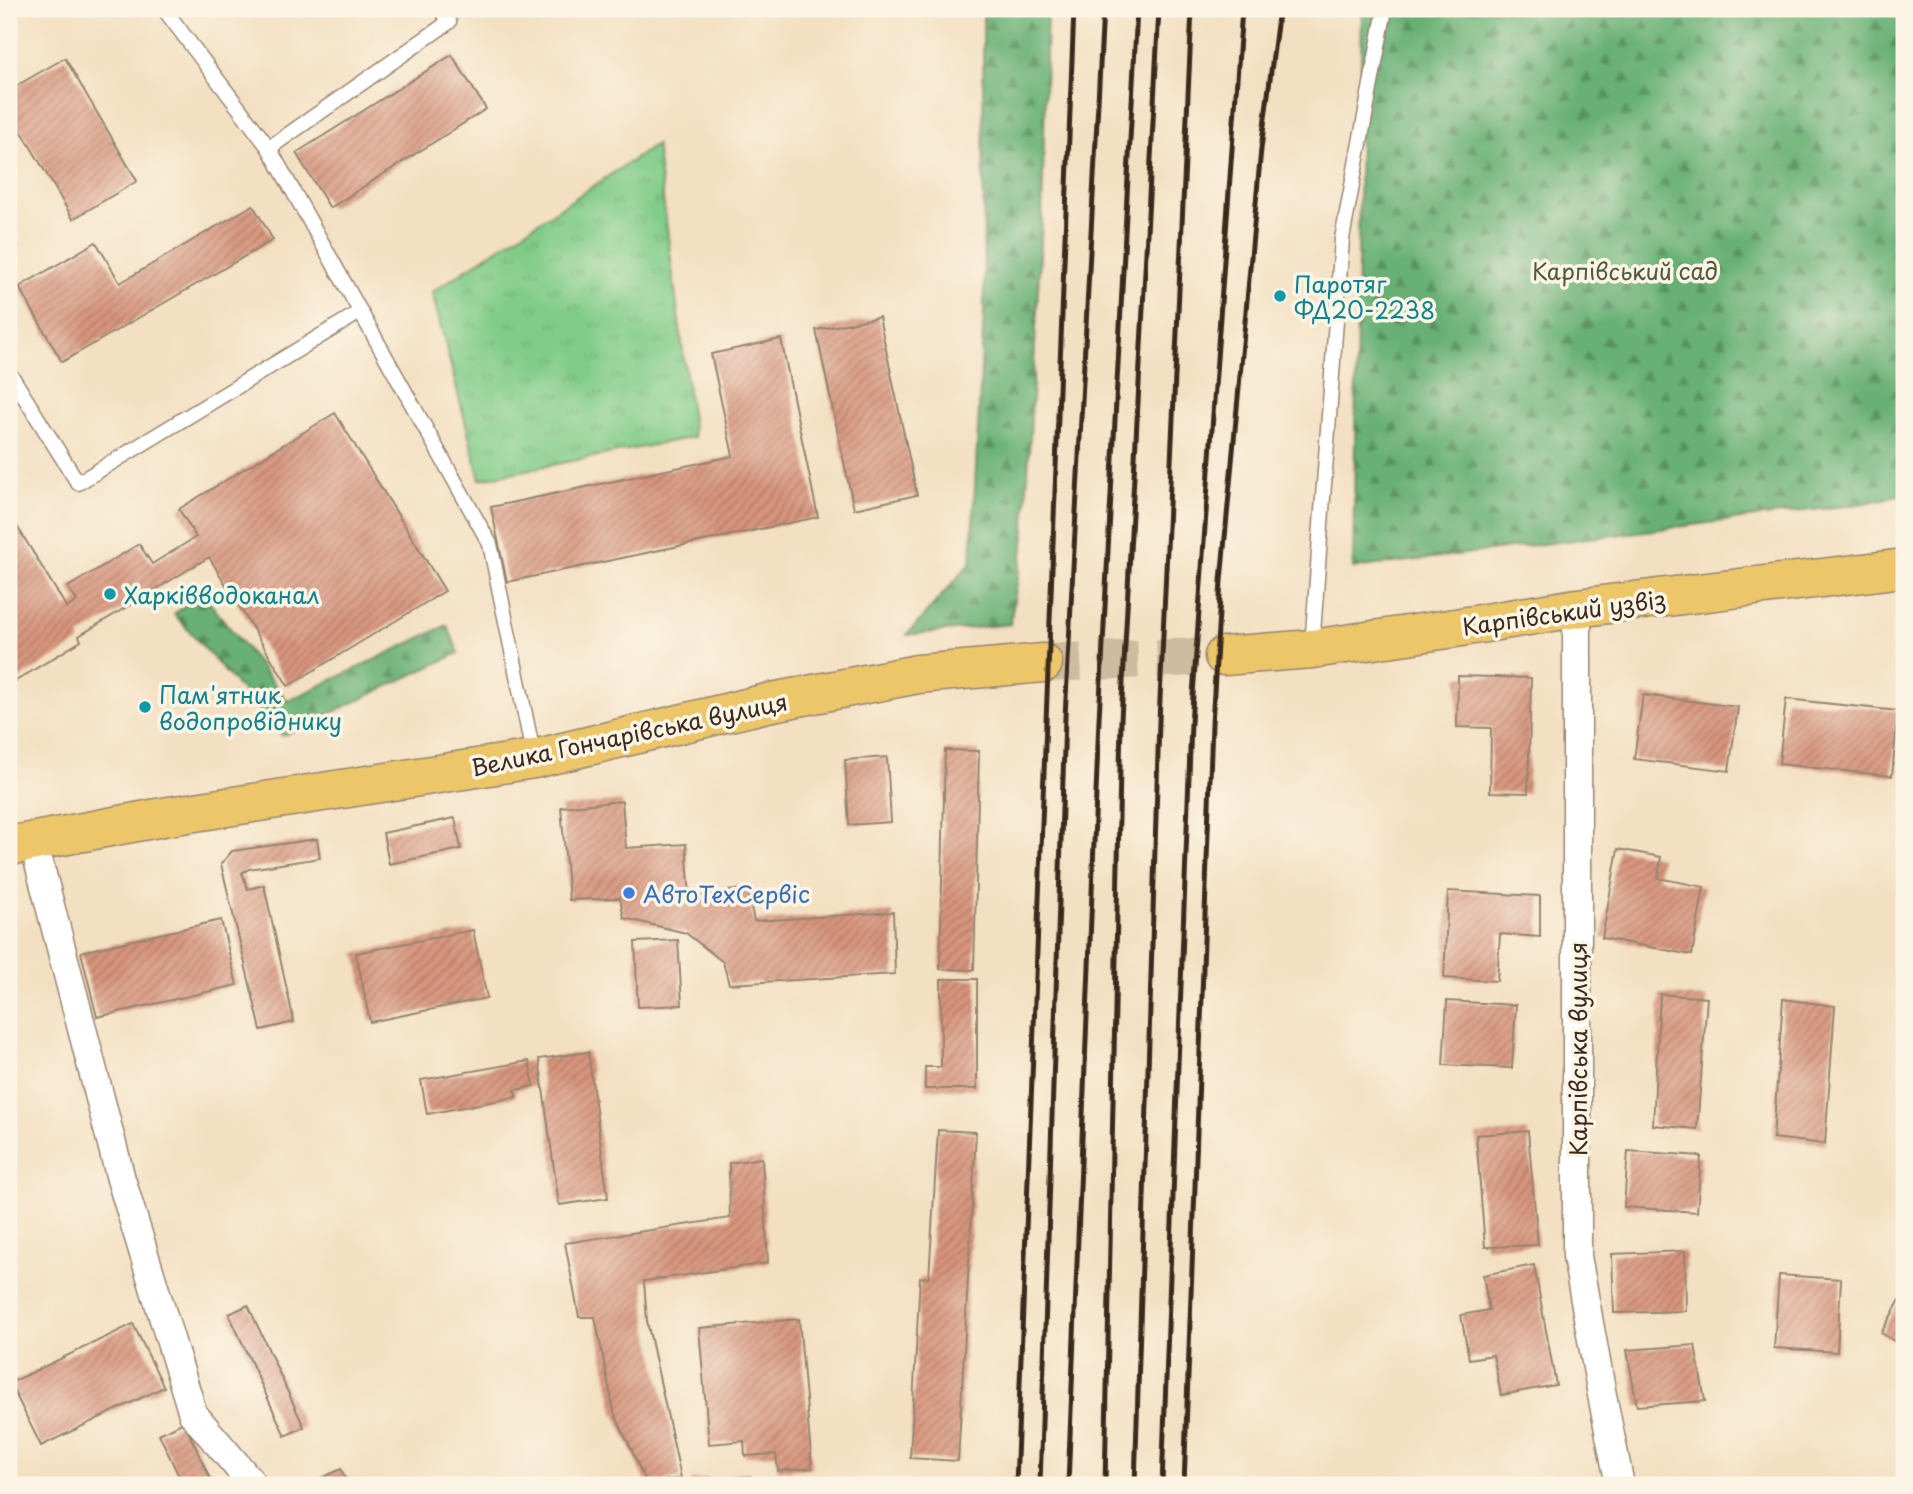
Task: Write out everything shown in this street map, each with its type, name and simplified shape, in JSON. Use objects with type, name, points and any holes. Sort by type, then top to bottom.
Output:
[{"type":"main road","name":"Карпівський узвіз","points":[[1224,656],[1312,649],[1577,608],[1904,568]]},
{"type":"main road","name":"Велика Гончарівська вулиця","points":[[21,843],[177,815],[534,759],[767,703],[918,674],[1043,663]]},
{"type":"street","name":"Карпівська вулиця","points":[[1577,608],[1577,1256],[1620,1485]]},
{"type":"street","points":[[21,843],[193,1414],[250,1481]]},
{"type":"lane","points":[[164,9],[269,148],[490,544],[534,759]]},
{"type":"lane","points":[[269,148],[450,22],[441,9]]},
{"type":"lane","points":[[1312,649],[1342,239],[1385,9]]},
{"type":"lane","points":[[12,377],[78,483],[360,312]]},
{"type":"green space","points":[[983,9],[1047,9],[1042,219],[1024,543],[1010,624],[907,635],[971,562],[984,312]]},
{"type":"green space","name":"Карпівський сад","points":[[1362,9],[1904,9],[1904,495],[1859,504],[1353,568]]},
{"type":"green space","points":[[656,145],[694,437],[480,479],[432,292]]},
{"type":"green space","points":[[202,593],[288,701],[447,625],[459,653],[282,736],[174,614]]},
{"type":"building","points":[[452,55],[486,109],[330,208],[296,153]]},
{"type":"building","points":[[65,58],[137,181],[73,219],[9,110],[9,90]]},
{"type":"building","points":[[253,205],[273,240],[62,362],[19,287],[96,242],[120,283]]},
{"type":"building","points":[[9,233],[18,247],[9,253]]},
{"type":"building","points":[[879,317],[917,495],[854,509],[816,330]]},
{"type":"building","points":[[781,339],[818,517],[507,582],[491,507],[733,456],[711,354]]},
{"type":"building","points":[[335,413],[445,591],[288,686],[209,557],[79,636],[81,641],[9,685],[9,513],[67,608],[77,601],[68,587],[139,544],[152,564],[196,537],[179,509]]},
{"type":"building","points":[[1458,676],[1531,678],[1528,793],[1490,792],[1491,728],[1457,727]]},
{"type":"building","points":[[1643,695],[1738,707],[1729,771],[1634,759]]},
{"type":"building","points":[[1786,699],[1898,711],[1892,776],[1779,764]]},
{"type":"building","points":[[945,750],[979,751],[974,970],[940,969]]},
{"type":"building","points":[[887,757],[891,822],[849,825],[845,760]]},
{"type":"building","name":"АвтоТехСервіс","points":[[622,801],[626,848],[686,844],[690,898],[747,888],[754,921],[893,912],[895,974],[729,984],[723,962],[686,933],[624,918],[620,898],[569,900],[561,807]]},
{"type":"building","points":[[455,818],[461,849],[389,864],[383,833]]},
{"type":"building","points":[[317,839],[320,858],[249,869],[242,873],[248,889],[264,885],[294,1022],[261,1030],[221,864],[232,851]]},
{"type":"building","points":[[1618,849],[1661,857],[1658,878],[1704,887],[1692,955],[1602,938]]},
{"type":"building","points":[[1448,891],[1540,896],[1540,937],[1500,934],[1497,981],[1444,978]]},
{"type":"building","points":[[221,920],[237,985],[97,1017],[81,952]]},
{"type":"building","points":[[473,930],[487,998],[370,1022],[356,953]]},
{"type":"building","points":[[678,940],[682,1005],[638,1007],[635,942]]},
{"type":"building","points":[[941,979],[977,979],[977,1089],[925,1089],[925,1067],[941,1067]]},
{"type":"building","points":[[1660,994],[1707,998],[1697,1129],[1653,1125]]},
{"type":"building","points":[[1783,999],[1835,1006],[1825,1144],[1773,1138]]},
{"type":"building","points":[[1447,1001],[1516,1005],[1512,1068],[1443,1065]]},
{"type":"building","points":[[588,1052],[608,1198],[559,1205],[539,1059]]},
{"type":"building","points":[[529,1061],[534,1086],[515,1090],[516,1097],[427,1114],[421,1080]]},
{"type":"building","points":[[938,1130],[976,1132],[958,1461],[910,1458],[920,1277],[929,1278]]},
{"type":"building","points":[[1528,1131],[1538,1245],[1485,1247],[1476,1135]]},
{"type":"building","points":[[1628,1151],[1701,1156],[1697,1212],[1624,1207]]},
{"type":"building","points":[[762,1158],[768,1263],[644,1281],[647,1321],[681,1478],[647,1484],[614,1412],[595,1317],[579,1317],[565,1243],[730,1218],[729,1163]]},
{"type":"building","points":[[1685,1251],[1686,1311],[1614,1313],[1612,1254]]},
{"type":"building","points":[[1534,1265],[1556,1385],[1501,1395],[1493,1355],[1469,1359],[1461,1315],[1489,1310],[1483,1275]]},
{"type":"building","points":[[1779,1275],[1841,1279],[1837,1352],[1774,1348]]},
{"type":"building","points":[[1904,1293],[1904,1347],[1881,1333]]},
{"type":"building","points":[[248,1305],[304,1427],[285,1436],[229,1314]]},
{"type":"building","points":[[799,1319],[812,1468],[778,1471],[776,1454],[745,1456],[744,1441],[709,1444],[699,1328]]},
{"type":"building","points":[[133,1324],[164,1387],[41,1446],[10,1383]]},
{"type":"building","points":[[1695,1345],[1705,1401],[1637,1406],[1627,1350]]},
{"type":"building","points":[[184,1422],[213,1485],[183,1485],[159,1434]]},
{"type":"building","points":[[341,1469],[348,1485],[310,1483]]},
{"type":"building","points":[[751,1476],[752,1485],[691,1485],[691,1480]]},
{"type":"tunnel","points":[[1043,663],[1224,656]]},
{"type":"railway","points":[[1016,1485],[1074,9]]},
{"type":"railway","points":[[1040,1485],[1065,717],[1103,9]]},
{"type":"railway","points":[[1068,1485],[1099,719],[1137,9]]},
{"type":"railway","points":[[1105,1485],[1121,720],[1159,9]]},
{"type":"railway","points":[[1135,1485],[1159,721],[1192,9]]},
{"type":"railway","points":[[1162,1485],[1191,723],[1242,9]]},
{"type":"railway","points":[[1184,1485],[1212,724],[1221,581],[1261,149],[1279,9]]},
{"type":"place","name":"Паротяг ФД20-2238","points":[[1280,296]]},
{"type":"place","name":"Харківводоканал","points":[[110,594]]},
{"type":"place","name":"Пам'ятник водопровіднику","points":[[145,707]]},
{"type":"place","name":"АвтоТехСервіс","points":[[629,893]]}]
